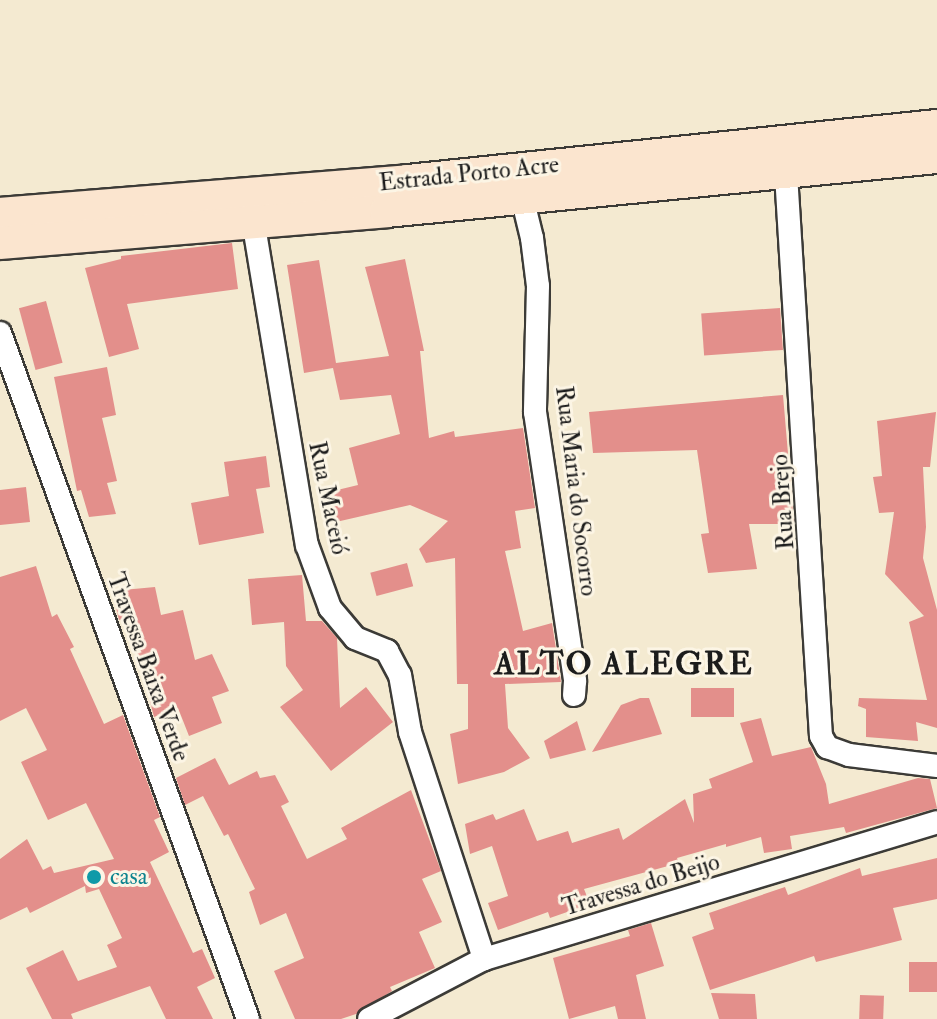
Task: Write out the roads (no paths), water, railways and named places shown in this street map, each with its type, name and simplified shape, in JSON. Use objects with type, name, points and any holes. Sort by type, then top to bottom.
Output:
[{"type":"main road","name":"Estrada Porto Acre","points":[[0,214],[522,197],[785,156],[937,126]]},
{"type":"main road","name":"Estrada Porto Acre","points":[[0,243],[251,208],[785,156],[937,157]]},
{"type":"street","name":"Rua Brejo","points":[[785,156],[821,736],[827,747],[849,755],[937,766]]},
{"type":"street","name":"Rua Maria do Socorro","points":[[522,197],[532,238],[538,286],[535,412],[575,681],[574,695]]},
{"type":"street","name":"Rua Maceió","points":[[251,208],[307,545],[330,608],[355,638],[387,651],[400,675],[410,732],[484,959]]},
{"type":"street","name":"Travessa Baixa Verde","points":[[0,333],[248,1019]]},
{"type":"street","name":"Travessa do Beijo","points":[[369,1019],[484,959],[937,822]]},
{"type":"place","name":"casa","points":[[94,877]]},
{"type":"district","name":"ALTO ALEGRE","points":[[624,664]]}]
